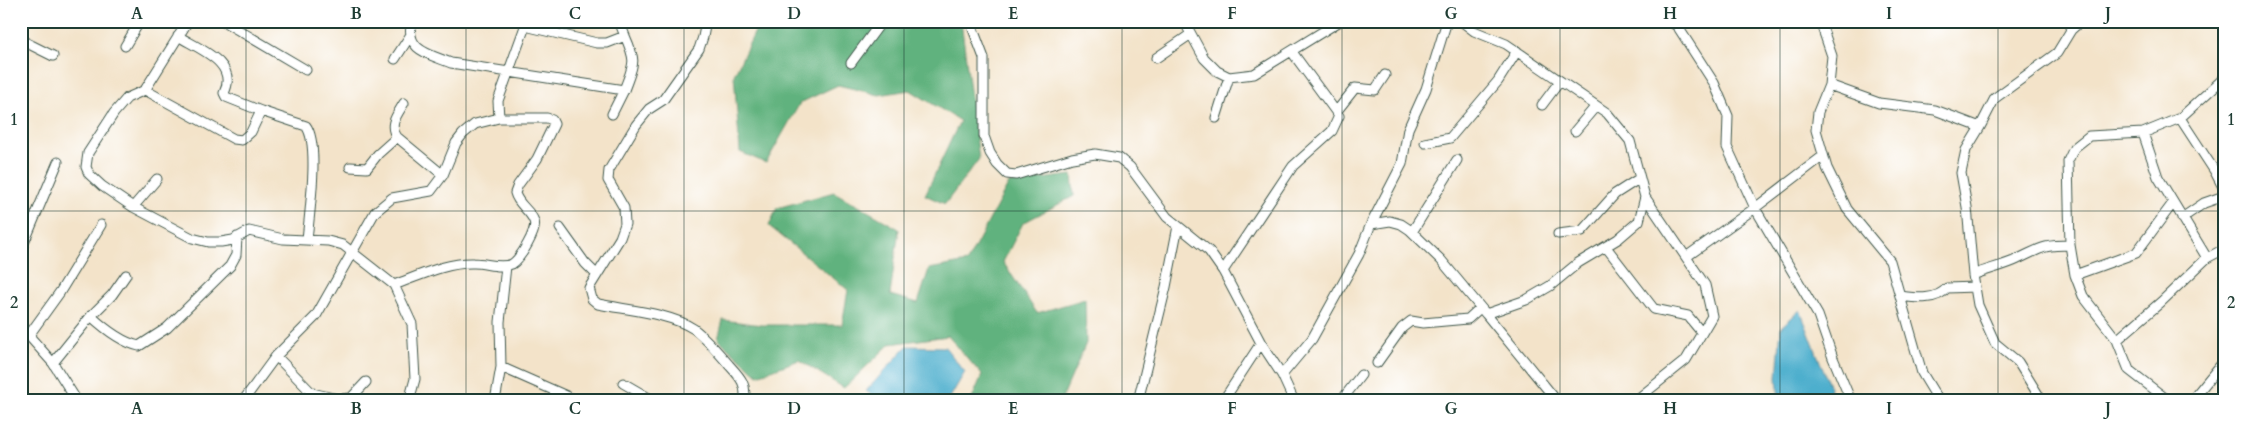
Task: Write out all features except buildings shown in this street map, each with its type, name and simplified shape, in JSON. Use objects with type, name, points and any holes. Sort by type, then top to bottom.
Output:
[{"type":"street","points":[[125,46],[140,21]]},
{"type":"street","points":[[188,21],[145,90],[127,98],[96,140],[86,159],[86,167],[89,174],[102,186],[132,207],[192,238],[208,242],[221,242],[249,231],[283,239],[328,241],[343,245],[352,251],[394,285],[412,324],[415,379],[409,401]]},
{"type":"street","points":[[223,21],[306,70]]},
{"type":"street","points":[[412,21],[410,36],[412,43],[451,63],[624,90]]},
{"type":"street","points":[[612,114],[624,90],[634,61],[632,49],[619,21]]},
{"type":"street","points":[[706,21],[699,49],[663,100],[649,109],[636,125],[609,170],[608,180],[624,208],[625,224],[620,238],[589,288],[594,302],[676,320],[694,329],[709,342],[744,381],[744,401]]},
{"type":"street","points":[[851,62],[882,21]]},
{"type":"street","points":[[970,21],[984,58],[984,136],[990,154],[1007,174],[1016,175],[1072,158],[1096,154],[1119,158],[1130,167],[1167,217],[1209,251],[1223,271],[1262,343],[1282,375],[1294,401]]},
{"type":"street","points":[[1184,21],[1204,58],[1217,71],[1229,77],[1254,74],[1340,21]]},
{"type":"street","points":[[1282,375],[1312,339],[1358,254],[1402,164],[1408,129],[1426,89],[1447,21]]},
{"type":"street","points":[[1461,21],[1474,31],[1506,44],[1517,51],[1607,114],[1630,141],[1645,196],[1705,285],[1712,316],[1686,360],[1635,401]]},
{"type":"street","points":[[1820,21],[1832,56],[1829,85],[1818,112],[1816,130],[1826,168],[1848,208],[1890,261],[1922,372],[1940,401]]},
{"type":"street","points":[[499,118],[498,101],[526,23],[597,43],[607,43],[625,36]]},
{"type":"street","points":[[1677,23],[1714,83],[1728,116],[1726,148],[1755,208],[1818,315],[1833,358],[1852,401]]},
{"type":"street","points":[[2042,401],[2018,362],[1995,343],[1978,305],[1973,275],[1967,207],[1961,173],[1966,150],[1995,98],[2057,53],[2076,23]]},
{"type":"street","points":[[1156,58],[1191,34]]},
{"type":"street","points":[[178,36],[220,62],[226,69],[228,76],[228,86],[224,93],[226,97],[261,111],[300,123],[311,132],[312,178],[307,240]]},
{"type":"street","points":[[394,59],[410,36]]},
{"type":"street","points":[[21,40],[53,56]]},
{"type":"street","points":[[1425,143],[1450,138],[1498,81],[1517,51]]},
{"type":"street","points":[[1223,271],[1293,166],[1332,131],[1339,116],[1292,52]]},
{"type":"street","points":[[1336,112],[1355,88],[1375,90],[1385,75]]},
{"type":"street","points":[[1216,118],[1229,77]]},
{"type":"street","points":[[2169,401],[2129,370],[2116,340],[2084,296],[2075,275],[2070,245],[2068,161],[2074,148],[2089,136],[2144,133],[2180,118],[2224,78]]},
{"type":"street","points":[[1542,105],[1560,81]]},
{"type":"street","points":[[1829,85],[1879,103],[1935,110],[1980,127]]},
{"type":"street","points":[[145,90],[234,138],[242,140],[251,132],[261,111]]},
{"type":"street","points":[[404,103],[393,122],[393,132],[443,175]]},
{"type":"street","points":[[1575,131],[1596,106]]},
{"type":"street","points":[[242,401],[276,356],[316,316],[375,212],[392,198],[431,191],[443,175],[456,143],[462,134],[475,124],[499,118],[547,118],[552,120],[554,124],[537,159],[518,185],[515,193],[520,204],[534,221],[534,229],[522,254],[514,263],[506,266],[473,262],[445,267],[394,285]]},
{"type":"street","points":[[2180,118],[2214,170],[2224,189]]},
{"type":"street","points":[[2144,133],[2158,176],[2207,258]]},
{"type":"street","points":[[350,167],[367,168],[378,154],[397,137]]},
{"type":"street","points":[[1686,257],[1755,208],[1823,156]]},
{"type":"street","points":[[1412,232],[1457,160]]},
{"type":"street","points":[[21,250],[58,162]]},
{"type":"street","points":[[1558,234],[1582,231],[1615,194],[1640,178]]},
{"type":"street","points":[[132,207],[157,179]]},
{"type":"street","points":[[1377,363],[1402,328],[1411,321],[1423,323],[1468,319],[1483,311],[1526,300],[1550,286],[1578,263],[1606,247],[1638,222],[1645,196]]},
{"type":"street","points":[[2182,218],[2204,203],[2224,196]]},
{"type":"street","points":[[2075,275],[2136,253],[2173,203]]},
{"type":"street","points":[[1371,224],[1390,221],[1401,224],[1412,232],[1441,260],[1557,401]]},
{"type":"street","points":[[29,335],[60,292],[101,225]]},
{"type":"street","points":[[1138,401],[1166,287],[1178,226]]},
{"type":"street","points":[[560,228],[585,263],[597,275]]},
{"type":"street","points":[[91,316],[108,330],[132,345],[139,346],[167,328],[218,280],[230,266],[236,255],[237,237]]},
{"type":"street","points":[[1973,275],[2016,260],[2037,248],[2049,245],[2070,245]]},
{"type":"street","points":[[1606,247],[1654,309],[1688,316],[1702,333]]},
{"type":"street","points":[[2116,340],[2161,302],[2207,258],[2224,249]]},
{"type":"street","points":[[496,401],[501,367],[500,322],[506,266]]},
{"type":"street","points":[[54,363],[91,316],[112,296],[126,275]]},
{"type":"street","points":[[1900,296],[1925,298],[1942,294],[1947,288],[1975,287]]},
{"type":"street","points":[[21,328],[54,363],[77,401]]},
{"type":"street","points":[[1222,401],[1262,343]]},
{"type":"street","points":[[276,356],[312,393],[338,398],[351,398],[366,382]]},
{"type":"street","points":[[2191,401],[2224,361]]},
{"type":"street","points":[[501,367],[578,401]]},
{"type":"street","points":[[1342,401],[1361,375]]},
{"type":"street","points":[[623,383],[654,401]]},
{"type":"green space","points":[[760,21],[961,21],[979,159],[945,204],[925,195],[960,121],[910,90],[879,95],[838,85],[800,103],[766,163],[740,152],[734,75]]},
{"type":"green space","points":[[1072,175],[1074,196],[1023,223],[1003,262],[1037,313],[1085,299],[1086,343],[1061,401],[971,401],[982,375],[948,336],[890,344],[844,388],[799,360],[758,375],[718,339],[723,320],[762,325],[842,325],[848,290],[769,226],[777,208],[834,192],[899,229],[890,295],[918,303],[929,269],[967,262],[1009,183]]},
{"type":"water","points":[[1800,310],[1831,390],[1819,401],[1779,401],[1777,377],[1781,327]]},
{"type":"water","points":[[907,346],[945,347],[965,372],[948,401],[881,401],[866,391]]},
{"type":"waterway","points":[[1822,394],[1827,401]]}]
